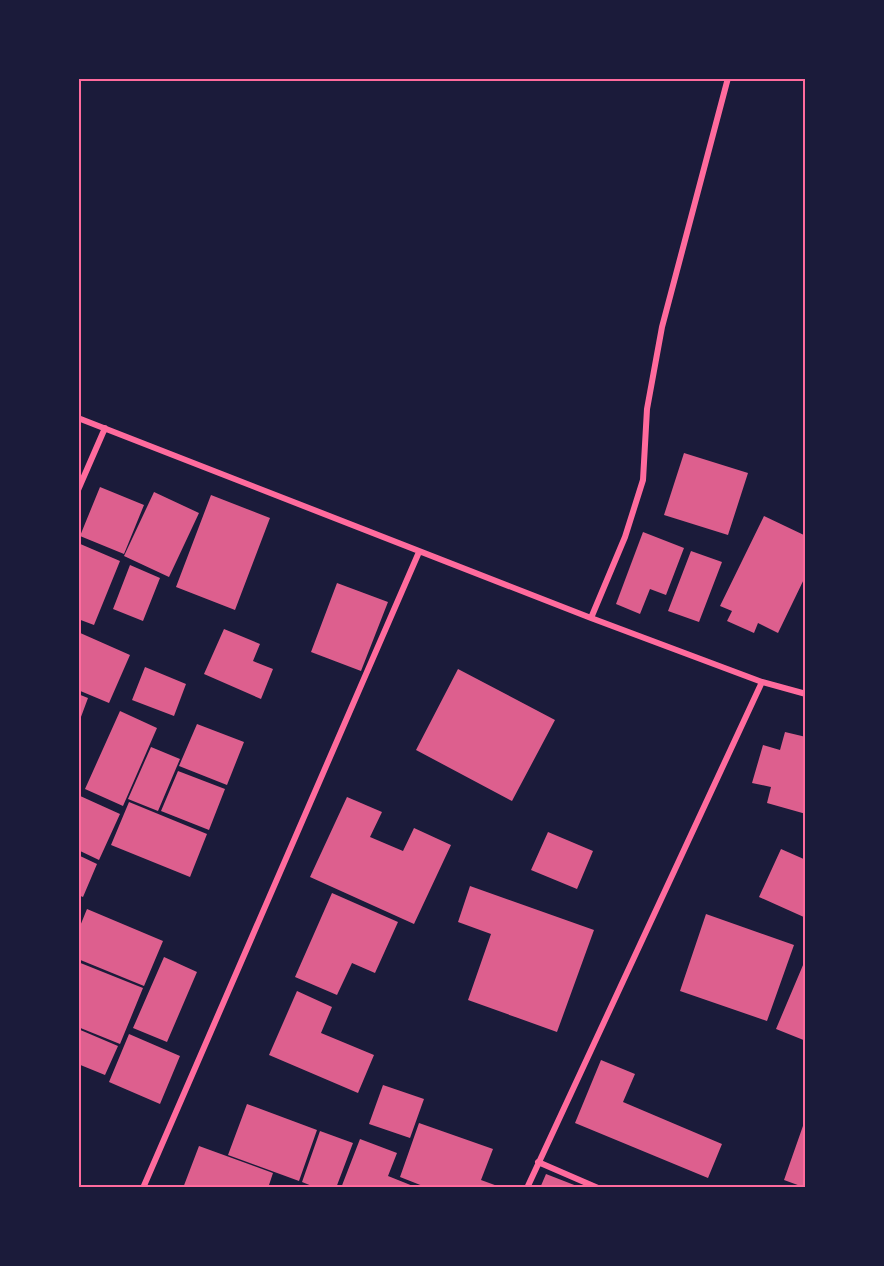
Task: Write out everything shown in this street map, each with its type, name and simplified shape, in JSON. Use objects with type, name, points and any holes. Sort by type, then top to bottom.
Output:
[{"type":"street","points":[[591,618],[625,537],[643,480],[647,409],[662,327],[728,78]]},
{"type":"street","points":[[78,418],[591,618],[762,682],[806,694]]},
{"type":"street","points":[[78,490],[105,428]]},
{"type":"street","points":[[142,1188],[419,552]]},
{"type":"street","points":[[527,1188],[762,682]]},
{"type":"street","points":[[538,1162],[598,1188]]},
{"type":"building","points":[[684,453],[748,473],[728,535],[664,515]]},
{"type":"building","points":[[100,487],[144,505],[124,554],[80,536]]},
{"type":"building","points":[[154,492],[199,513],[169,577],[124,556]]},
{"type":"building","points":[[211,495],[270,518],[235,610],[176,587]]},
{"type":"building","points":[[764,516],[806,536],[806,575],[778,633],[758,623],[754,633],[727,621],[732,611],[720,606]]},
{"type":"building","points":[[643,532],[684,548],[666,595],[650,589],[640,614],[616,604]]},
{"type":"building","points":[[78,543],[120,561],[94,625],[78,619]]},
{"type":"building","points":[[691,551],[722,562],[699,622],[668,611]]},
{"type":"building","points":[[130,565],[160,578],[143,621],[113,609]]},
{"type":"building","points":[[337,583],[388,602],[361,671],[311,652]]},
{"type":"building","points":[[224,629],[260,644],[253,661],[273,669],[261,699],[204,674]]},
{"type":"building","points":[[78,632],[130,655],[109,703],[78,690]]},
{"type":"building","points":[[145,667],[186,684],[174,716],[132,700]]},
{"type":"building","points":[[458,669],[555,720],[512,801],[416,750]]},
{"type":"building","points":[[78,694],[88,698],[78,725]]},
{"type":"building","points":[[120,711],[157,728],[123,806],[85,789]]},
{"type":"building","points":[[197,724],[244,742],[227,785],[179,766]]},
{"type":"building","points":[[785,732],[806,737],[806,814],[767,803],[771,787],[752,783],[763,745],[780,750]]},
{"type":"building","points":[[151,747],[180,759],[158,811],[128,799]]},
{"type":"building","points":[[178,771],[225,789],[209,830],[161,811]]},
{"type":"building","points":[[78,795],[120,814],[99,860],[78,850]]},
{"type":"building","points":[[347,797],[382,812],[370,837],[403,851],[414,828],[451,845],[414,924],[310,877]]},
{"type":"building","points":[[129,802],[207,834],[190,877],[111,845]]},
{"type":"building","points":[[548,832],[593,851],[577,889],[531,870]]},
{"type":"building","points":[[781,849],[806,860],[806,918],[759,897]]},
{"type":"building","points":[[78,855],[97,864],[83,897],[78,895]]},
{"type":"building","points":[[470,886],[594,930],[557,1032],[468,1000],[491,934],[458,922]]},
{"type":"building","points":[[332,893],[398,922],[375,973],[352,963],[337,995],[295,977]]},
{"type":"building","points":[[87,909],[163,941],[144,986],[78,959],[78,931]]},
{"type":"building","points":[[706,914],[794,945],[767,1021],[680,991]]},
{"type":"building","points":[[164,957],[197,972],[167,1042],[133,1028]]},
{"type":"building","points":[[806,958],[806,1041],[776,1029]]},
{"type":"building","points":[[78,962],[143,988],[120,1044],[78,1027]]},
{"type":"building","points":[[297,991],[332,1007],[321,1033],[374,1055],[358,1093],[269,1055]]},
{"type":"building","points":[[78,1029],[118,1046],[105,1075],[78,1064]]},
{"type":"building","points":[[129,1034],[180,1056],[160,1104],[109,1082]]},
{"type":"building","points":[[601,1060],[635,1074],[623,1102],[722,1144],[708,1178],[575,1123]]},
{"type":"building","points":[[383,1085],[424,1099],[410,1138],[369,1124]]},
{"type":"building","points":[[247,1104],[317,1130],[299,1181],[228,1155]]},
{"type":"building","points":[[419,1123],[493,1149],[481,1180],[503,1188],[428,1188],[400,1177]]},
{"type":"building","points":[[804,1123],[806,1124],[806,1188],[784,1180]]},
{"type":"building","points":[[320,1131],[353,1143],[336,1188],[317,1188],[302,1182]]},
{"type":"building","points":[[360,1139],[397,1153],[388,1176],[418,1188],[341,1188]]},
{"type":"building","points":[[199,1146],[273,1173],[268,1188],[183,1188]]},
{"type":"building","points":[[546,1174],[582,1188],[540,1188]]}]
